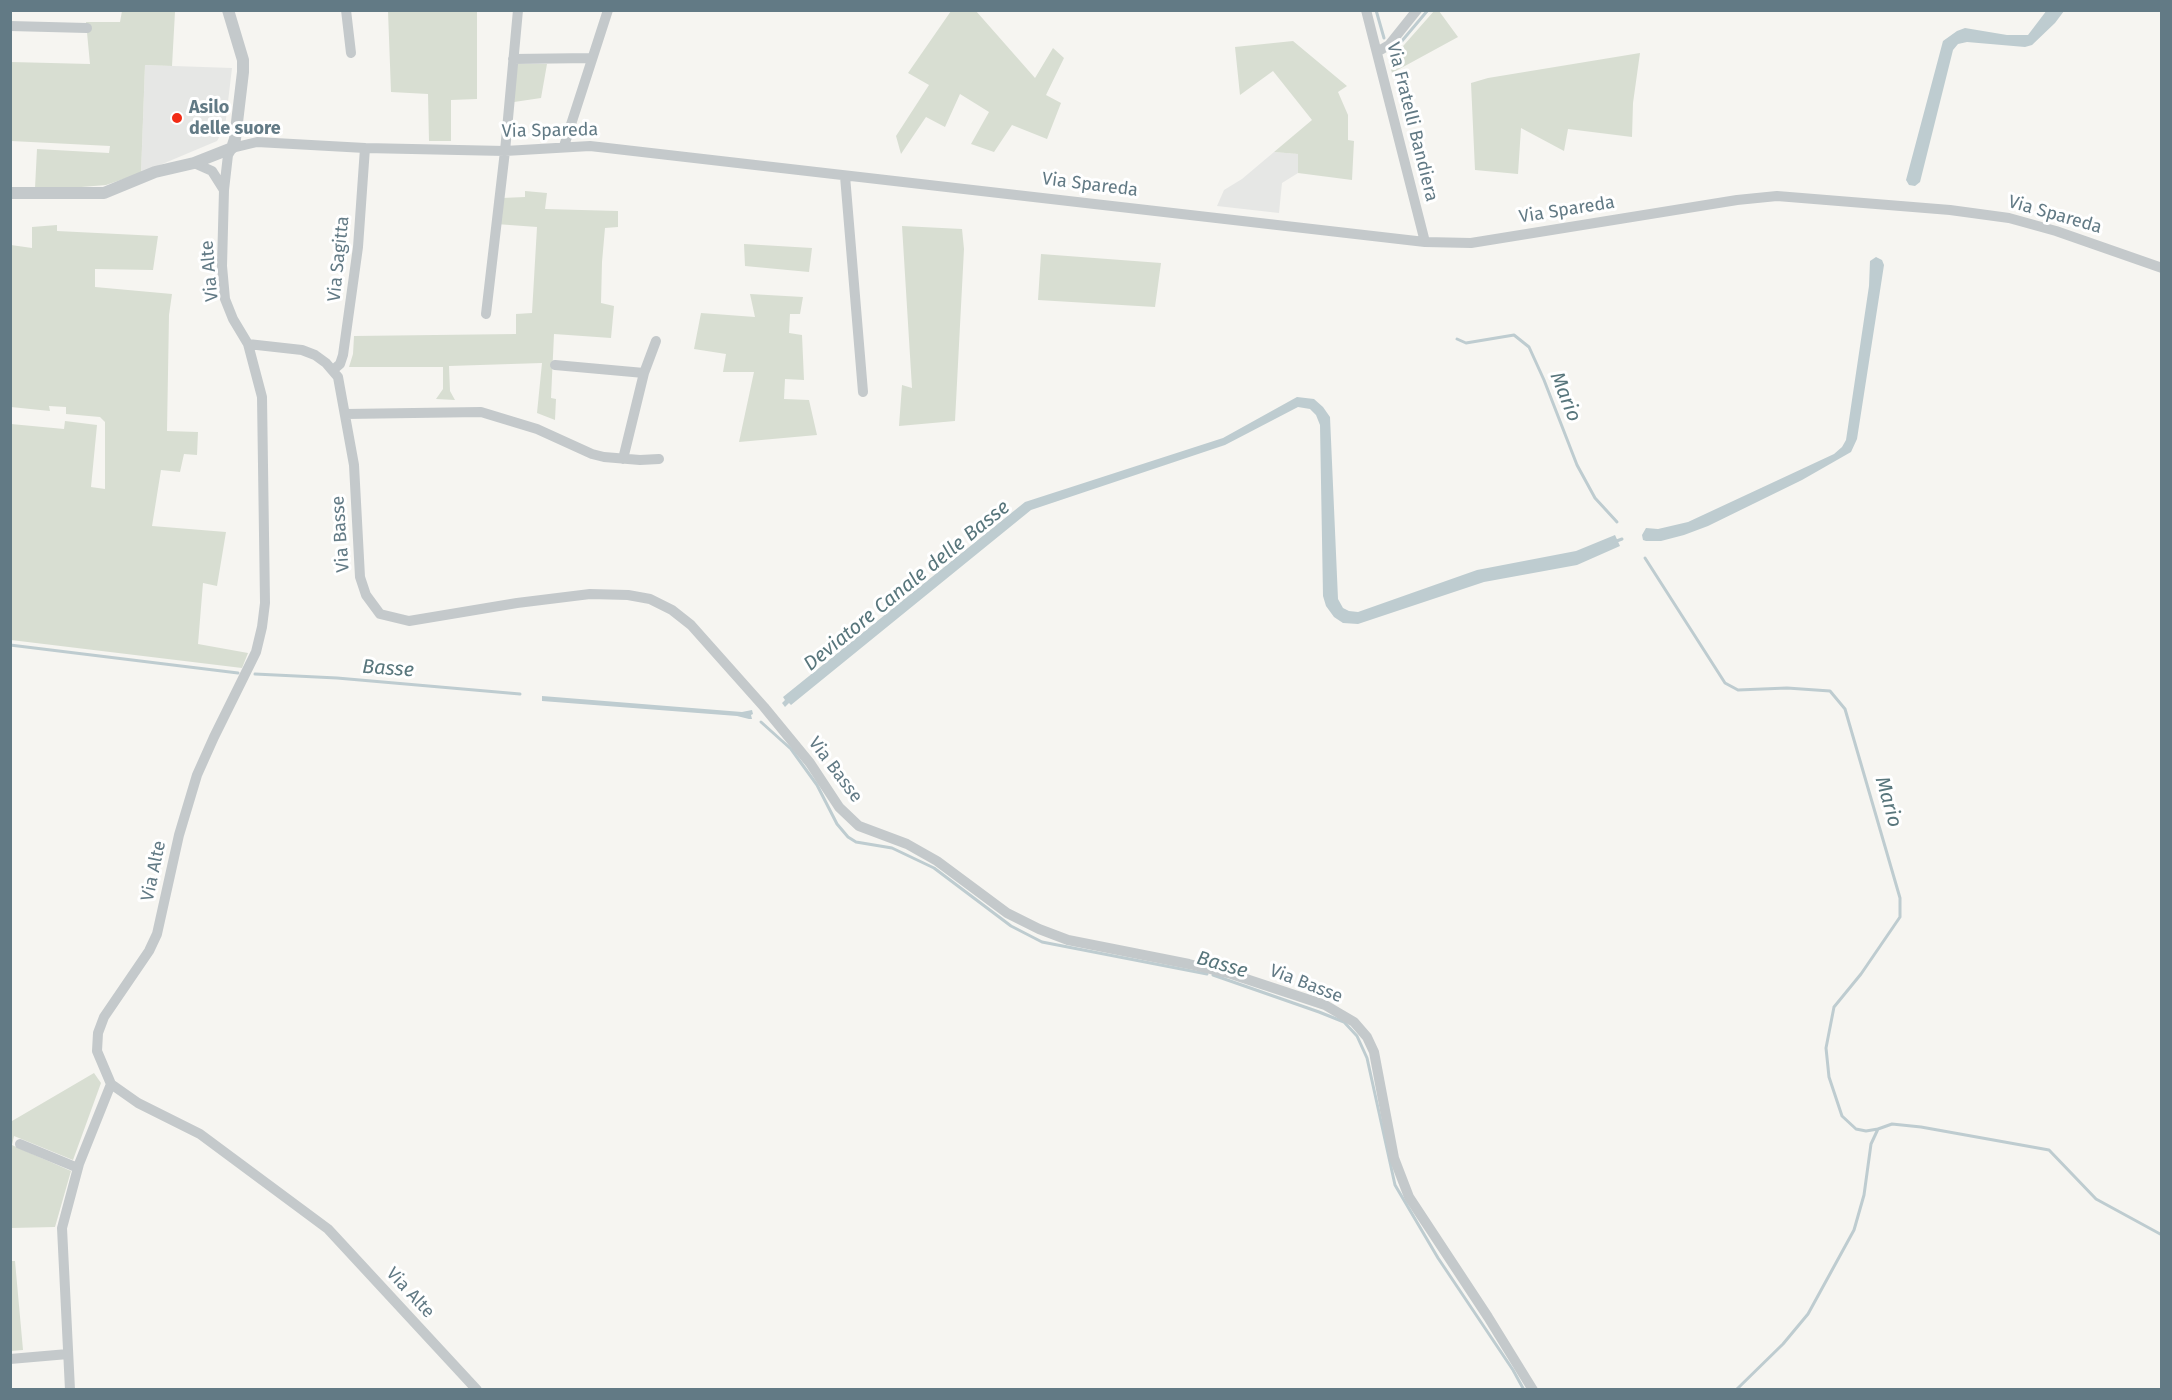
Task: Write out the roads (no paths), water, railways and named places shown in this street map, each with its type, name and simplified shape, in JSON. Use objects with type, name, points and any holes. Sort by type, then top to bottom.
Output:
[{"type":"street","points":[[228,10],[243,60],[235,139],[232,148]]},
{"type":"street","points":[[346,10],[351,53]]},
{"type":"street","points":[[486,314],[505,151],[518,10]]},
{"type":"street","points":[[564,146],[608,10]]},
{"type":"street","name":"Via Fratelli Bandiera","points":[[1366,10],[1425,242]]},
{"type":"street","points":[[1377,52],[1389,45],[1417,10]]},
{"type":"street","points":[[10,26],[87,28]]},
{"type":"street","points":[[513,59],[592,58]]},
{"type":"street","name":"Via Spareda","points":[[10,193],[104,193],[155,172],[194,163],[232,148],[257,142],[365,148],[505,151],[590,146],[1425,242],[1471,243],[1737,200],[1777,196],[1950,210],[2009,218],[2056,231],[2162,268]]},
{"type":"street","name":"Via Alte","points":[[232,148],[228,155],[224,190],[222,266],[225,299],[233,319],[248,344],[262,397],[265,603],[262,627],[256,652],[197,776],[178,835],[157,934],[149,951],[104,1017],[98,1033],[97,1051],[111,1084],[138,1103],[200,1134],[328,1229],[477,1389]]},
{"type":"street","name":"Via Sagitta","points":[[333,370],[340,364],[343,355],[358,247],[365,148]]},
{"type":"street","points":[[194,163],[212,171],[224,190]]},
{"type":"street","points":[[845,176],[863,392]]},
{"type":"street","points":[[624,459],[644,373],[656,340]]},
{"type":"street","points":[[248,344],[302,350],[315,355],[333,370]]},
{"type":"street","points":[[555,365],[644,373]]},
{"type":"street","name":"Via Basse","points":[[333,370],[340,384],[354,465],[360,577],[366,595],[380,614],[410,621],[517,603],[590,594],[628,595],[650,599],[672,610],[691,625],[764,707],[810,763],[839,807],[859,826],[907,844],[937,861],[1007,913],[1039,929],[1068,940],[1231,974],[1325,1005],[1354,1022],[1367,1037],[1374,1052],[1394,1158],[1408,1197],[1533,1389]]},
{"type":"street","points":[[346,414],[481,412],[537,429],[592,454],[624,459],[658,459]]},
{"type":"street","points":[[70,1389],[62,1228],[78,1168],[111,1084]]},
{"type":"street","points":[[20,1144],[78,1168]]},
{"type":"street","points":[[10,1359],[68,1354]]},
{"type":"waterway","points":[[1376,10],[1384,38]]},
{"type":"waterway","points":[[1396,48],[1428,10]]},
{"type":"waterway","name":"Mario","points":[[1457,339],[1466,343],[1514,335],[1529,347],[1577,465],[1595,498],[1617,522]]},
{"type":"waterway","name":"Deviatore Canale delle Basse","points":[[1614,542],[1622,539]]},
{"type":"waterway","name":"Mario","points":[[1645,558],[1725,683],[1738,690],[1787,688],[1830,691],[1845,709],[1900,898],[1900,917],[1861,974],[1834,1007],[1826,1048],[1829,1077],[1842,1116],[1856,1129],[1866,1131],[1878,1129]]},
{"type":"waterway","name":"Basse","points":[[10,645],[238,673]]},
{"type":"waterway","name":"Basse","points":[[255,674],[337,678],[520,694]]},
{"type":"waterway","name":"Basse","points":[[761,722],[791,749],[817,785],[837,824],[848,837],[856,842],[892,848],[934,868],[1011,926],[1042,942],[1207,974]]},
{"type":"waterway","name":"Basse","points":[[1213,975],[1344,1022],[1357,1036],[1367,1058],[1395,1185],[1438,1258],[1524,1390]]},
{"type":"waterway","points":[[1736,1390],[1783,1344],[1808,1314],[1854,1230],[1864,1195],[1871,1144],[1878,1129],[1892,1124],[1921,1127],[2049,1150],[2096,1199],[2162,1235]]},
{"type":"place","name":"Asilo delle suore","points":[[177,118]]}]
